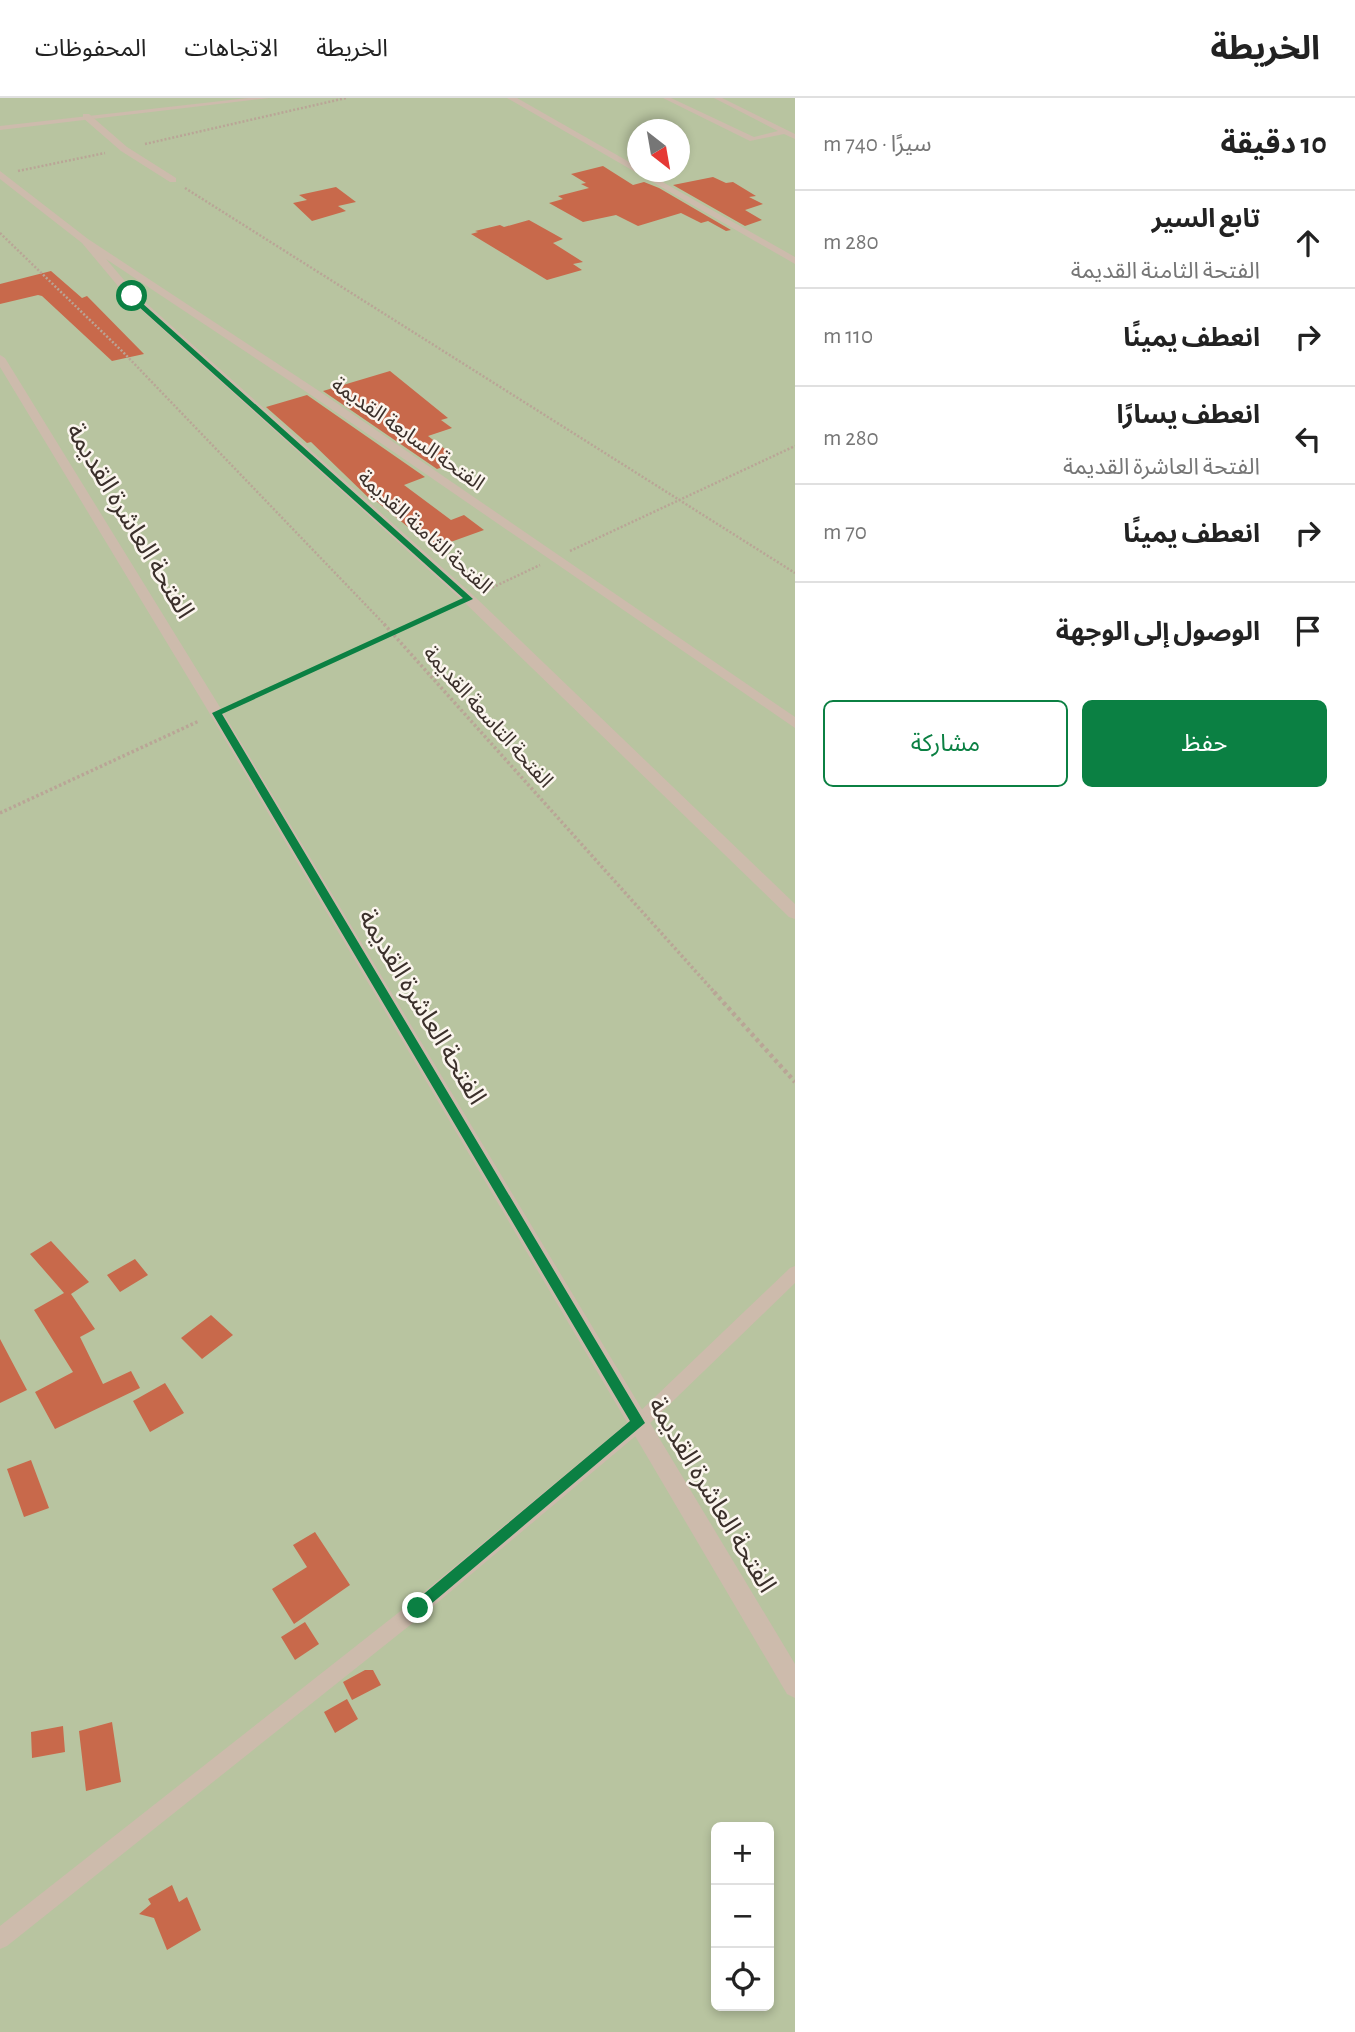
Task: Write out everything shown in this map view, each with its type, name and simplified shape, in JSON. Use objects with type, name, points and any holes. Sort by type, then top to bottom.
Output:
[{"type":"street","points":[[510,98],[627,165]]},
{"type":"street","points":[[86,116],[124,149],[173,180]]},
{"type":"street","name":"الفتحة السابعة القديمة","points":[[0,174],[85,241],[312,391],[795,724]]},
{"type":"street","points":[[657,182],[795,261]]},
{"type":"street","name":"الفتحة الثامنة القديمة","points":[[85,241],[132,296],[468,599],[795,913]]},
{"type":"street","name":"الفتحة العاشرة القديمة","points":[[0,358],[216,713],[795,1686]]},
{"type":"lane","points":[[0,128],[86,116],[266,98]]},
{"type":"lane","points":[[666,98],[753,139],[785,132]]},
{"type":"lane","points":[[716,98],[795,137]]},
{"type":"lane","points":[[0,1939],[418,1608],[639,1423],[795,1273]]},
{"type":"path","points":[[0,174],[124,149],[346,98]]},
{"type":"path","points":[[173,180],[795,573]]},
{"type":"path","name":"الفتحة التاسعة القديمة","points":[[0,233],[123,352],[391,632],[795,1082]]},
{"type":"path","points":[[0,813],[795,446]]},
{"type":"green space","points":[[0,98],[795,98],[795,2032],[0,2032]]},
{"type":"building","points":[[603,166],[633,185],[644,182],[659,188],[731,230],[726,231],[708,221],[701,223],[681,213],[638,226],[616,215],[583,222],[549,203],[563,199],[558,196],[589,188],[581,184],[586,183],[571,174]]},
{"type":"building","points":[[713,177],[726,183],[733,182],[756,196],[749,197],[763,204],[745,210],[762,220],[745,226],[673,185]]},
{"type":"building","points":[[336,187],[356,202],[338,206],[346,211],[312,221],[293,203],[307,200],[299,195]]},
{"type":"building","points":[[529,220],[563,239],[553,243],[583,262],[573,264],[582,270],[547,280],[471,234]]},
{"type":"building","points":[[51,271],[82,298],[87,296],[144,354],[112,361],[42,296],[0,304],[0,284]]},
{"type":"building","points":[[390,371],[448,418],[441,420],[452,428],[428,436],[450,453],[436,458],[446,466],[437,469],[323,391]]},
{"type":"building","points":[[307,395],[425,477],[404,485],[451,520],[464,515],[484,530],[434,548],[376,501],[373,502],[311,442],[307,443],[266,407]]},
{"type":"building","points":[[51,1241],[89,1282],[71,1294],[95,1329],[80,1337],[103,1384],[131,1371],[140,1388],[55,1429],[35,1392],[73,1372],[34,1310],[64,1293],[30,1254]]},
{"type":"building","points":[[135,1259],[148,1275],[120,1292],[107,1275]]},
{"type":"building","points":[[211,1315],[233,1335],[202,1359],[181,1338]]},
{"type":"building","points":[[0,1339],[27,1390],[0,1403]]},
{"type":"building","points":[[165,1383],[184,1413],[150,1432],[133,1401]]},
{"type":"building","points":[[31,1460],[49,1508],[24,1517],[7,1469]]},
{"type":"building","points":[[315,1532],[350,1585],[294,1624],[272,1589],[307,1567],[293,1545]]},
{"type":"building","points":[[305,1622],[319,1644],[295,1660],[281,1637]]},
{"type":"building","points":[[365,1670],[373,1670],[381,1685],[352,1700],[343,1682]]},
{"type":"building","points":[[347,1699],[358,1719],[335,1733],[324,1712]]},
{"type":"building","points":[[112,1722],[121,1782],[86,1791],[79,1731]]},
{"type":"building","points":[[63,1726],[65,1752],[32,1758],[31,1732]]},
{"type":"building","points":[[172,1885],[179,1902],[187,1897],[201,1930],[167,1950],[154,1918],[139,1914],[151,1904],[148,1899]]},
{"type":"route","points":[[132,296],[468,599],[216,713],[639,1423],[418,1608]]}]
